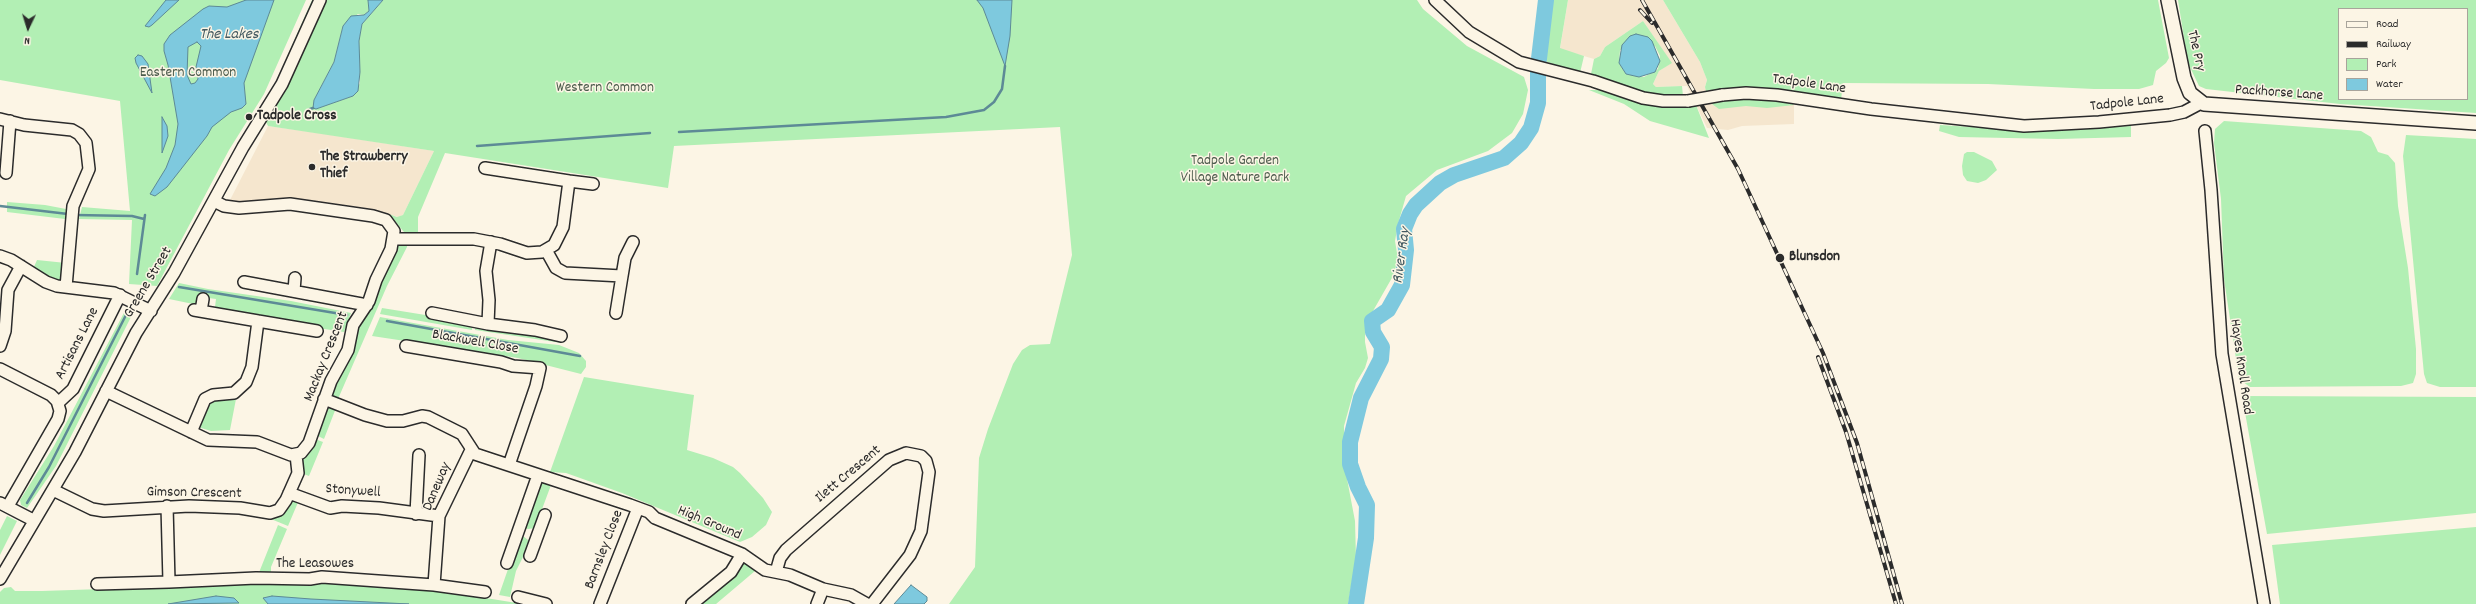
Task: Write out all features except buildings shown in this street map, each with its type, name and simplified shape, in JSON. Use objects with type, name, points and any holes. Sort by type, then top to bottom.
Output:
[{"type":"main road","name":"The Pry","points":[[2168,0],[2184,78],[2190,93],[2201,103]]},
{"type":"main road","name":"Packhorse Lane","points":[[2201,103],[2222,107],[2476,123]]},
{"type":"street","name":"Greene Street","points":[[0,579],[33,520],[53,490],[75,452],[106,391],[150,311],[174,273],[282,84],[320,0]]},
{"type":"street","name":"Tadpole Lane","points":[[1436,0],[1469,32],[1519,62],[1593,81],[1642,98],[1663,101],[1688,101],[1722,95],[1768,94],[1879,110],[2024,126],[2092,123],[2170,115],[2184,112],[2201,103]]},
{"type":"street","points":[[8,173],[5,120],[24,125],[72,130],[84,140],[88,149],[88,169],[73,208],[66,287]]},
{"type":"street","name":"Hayes Knoll Road","points":[[2205,131],[2211,190],[2222,354],[2264,604]]},
{"type":"street","points":[[485,168],[593,184]]},
{"type":"street","points":[[214,201],[224,206],[239,208],[290,204],[379,217],[391,225],[394,239],[457,238],[491,242],[524,253],[546,250],[556,242],[561,234],[569,181]]},
{"type":"street","name":"Mackay Crescent","points":[[296,455],[304,451],[312,438],[331,381],[348,350],[353,325],[367,305],[394,239]]},
{"type":"street","points":[[488,324],[489,300],[486,271],[491,242]]},
{"type":"street","points":[[616,313],[625,258],[634,242]]},
{"type":"street","points":[[546,250],[556,268],[565,273],[622,276]]},
{"type":"street","points":[[0,256],[21,266],[46,282],[66,287],[97,289],[120,295],[150,311]]},
{"type":"street","points":[[0,346],[5,331],[8,290],[21,266]]},
{"type":"street","points":[[294,291],[295,278]]},
{"type":"street","points":[[244,282],[367,305]]},
{"type":"street","name":"Artisans Lane","points":[[58,403],[73,389],[120,295]]},
{"type":"street","points":[[203,299],[198,311],[316,331]]},
{"type":"street","points":[[432,313],[488,324],[535,330],[561,336]]},
{"type":"street","points":[[191,432],[205,399],[213,395],[234,392],[246,382],[252,367],[258,321]]},
{"type":"street","name":"Blackwell Close","points":[[406,346],[501,362],[513,366],[544,368],[536,386],[509,465]]},
{"type":"street","points":[[0,369],[51,395],[58,403],[60,411],[58,419],[4,505],[33,520]]},
{"type":"street","points":[[106,391],[191,432],[214,441],[257,442],[287,455],[296,455]]},
{"type":"street","points":[[324,399],[365,415],[387,421],[403,422],[425,416],[462,434],[470,450]]},
{"type":"street","name":"High Ground","points":[[470,450],[475,454],[538,476],[649,512],[655,518],[742,554],[763,569],[794,576],[823,589],[852,595],[867,604]]},
{"type":"street","name":"Daneway","points":[[434,585],[439,516],[470,450]]},
{"type":"street","name":"Ilett Crescent","points":[[776,572],[780,558],[786,550],[889,460],[906,453],[921,456],[926,461],[929,472],[921,531],[910,555],[872,604]]},
{"type":"street","name":"Gimson Crescent","points":[[53,490],[92,509],[123,511],[167,506],[240,508],[270,513],[282,506],[298,473],[296,455]]},
{"type":"street","points":[[416,514],[419,455]]},
{"type":"street","points":[[507,562],[538,476]]},
{"type":"street","name":"Stonywell","points":[[289,493],[330,508],[342,506],[379,508],[439,516]]},
{"type":"street","points":[[167,506],[169,582]]},
{"type":"street","name":"Barnsley Close","points":[[600,604],[638,508]]},
{"type":"street","points":[[530,556],[536,536],[545,515]]},
{"type":"street","points":[[518,530],[536,536]]},
{"type":"street","points":[[692,604],[731,572],[742,554]]},
{"type":"street","name":"The Leasowes","points":[[97,584],[256,578],[310,579],[322,577],[434,585],[485,592]]},
{"type":"street","points":[[818,604],[823,589]]},
{"type":"street","points":[[518,598],[546,604]]},
{"type":"shaded area","points":[[1568,0],[1663,0],[1700,62],[1707,80],[1705,87],[1712,100],[1790,102],[1794,105],[1794,124],[1742,126],[1728,130],[1707,128],[1687,86],[1656,87],[1653,84],[1659,71],[1671,63],[1643,21],[1605,47],[1600,56],[1594,59],[1560,49]]},
{"type":"shaded area","points":[[268,126],[434,151],[403,215],[398,217],[372,209],[300,199],[277,198],[249,203],[230,200]]},
{"type":"green space","name":"Eastern Common","points":[[0,0],[306,0],[264,94],[229,150],[157,286],[129,284],[132,220],[79,219],[82,207],[130,211],[120,101],[0,80]]},
{"type":"green space","points":[[312,0],[316,0],[284,71],[273,89]]},
{"type":"green space","name":"Tadpole Garden Village Nature Park","points":[[325,0],[368,0],[369,11],[364,15],[358,14],[343,26],[334,62],[314,100],[321,107],[353,96],[360,83],[359,41],[362,24],[383,0],[1417,0],[1423,9],[1467,46],[1524,77],[1528,90],[1523,114],[1512,133],[1488,151],[1437,170],[1406,196],[1395,241],[1398,259],[1393,276],[1365,325],[1365,342],[1368,358],[1365,368],[1356,383],[1344,426],[1344,463],[1355,521],[1356,558],[1348,604],[949,604],[975,567],[979,458],[988,429],[1013,364],[1022,350],[1030,345],[1050,344],[1072,255],[1060,127],[674,146],[668,188],[445,153],[418,217],[418,232],[404,232],[389,214],[397,217],[403,215],[434,151],[268,126],[265,120]]},
{"type":"green space","points":[[1552,0],[1568,0],[1560,48],[1584,56],[1580,73],[1547,62],[1543,54]]},
{"type":"green space","points":[[1663,0],[2158,0],[2169,58],[2166,63],[2156,71],[2153,85],[2139,89],[2094,89],[1988,84],[1843,83],[1841,100],[1737,90],[1706,91],[1705,87],[1707,80],[1700,62]]},
{"type":"green space","points":[[2178,0],[2476,0],[2476,113],[2340,104],[2206,89],[2199,86],[2188,63]]},
{"type":"green space","points":[[1643,21],[1672,63],[1659,71],[1653,84],[1656,87],[1682,86],[1683,96],[1636,93],[1591,74],[1594,59],[1600,56],[1605,47]],"holes":[[[1655,46],[1660,56],[1658,69],[1644,77],[1626,74],[1619,63],[1620,50]]]},
{"type":"green space","points":[[1589,90],[1598,90],[1651,105],[1671,108],[1696,105],[1709,138],[1650,121],[1624,104]]},
{"type":"green space","points":[[1728,98],[1765,98],[1790,102],[1794,105],[1767,108],[1746,106],[1719,109],[1712,104],[1712,100]]},
{"type":"green space","points":[[2224,121],[2361,131],[2371,137],[2378,152],[2388,155],[2395,163],[2398,206],[2408,268],[2416,349],[2416,374],[2413,383],[2401,386],[2250,387],[2239,379],[2224,279],[2221,199],[2214,143],[2215,129]]},
{"type":"green space","points":[[1940,125],[2034,131],[2131,126],[2131,137],[2058,139],[1959,137],[1939,131]]},
{"type":"green space","points":[[2406,135],[2476,139],[2476,387],[2440,387],[2427,383],[2424,374],[2403,156]]},
{"type":"green space","points":[[1967,152],[1974,152],[1992,161],[1997,170],[1986,180],[1978,183],[1967,181],[1963,175],[1962,166],[1964,154]]},
{"type":"green space","points":[[7,202],[45,205],[66,209],[65,219],[7,212]]},
{"type":"green space","points":[[407,243],[407,247],[387,286],[338,399],[332,396],[332,393],[352,352],[356,329],[397,245]]},
{"type":"green space","points":[[37,260],[66,263],[62,280],[57,282],[33,269]]},
{"type":"green space","points":[[179,283],[208,289],[291,301],[351,313],[344,332],[318,328],[316,325],[205,308],[205,306],[215,307],[216,299],[201,297],[198,305],[169,299]]},
{"type":"green space","points":[[127,307],[134,309],[133,313],[56,466],[27,508],[21,505],[20,500],[54,446]]},
{"type":"green space","points":[[382,308],[444,318],[447,322],[473,324],[472,330],[380,314]]},
{"type":"green space","points":[[380,317],[508,340],[559,345],[579,353],[586,361],[586,367],[581,374],[518,358],[372,336]]},
{"type":"green space","points":[[475,325],[502,328],[507,332],[538,337],[542,335],[562,343],[475,330]]},
{"type":"green space","points":[[584,377],[694,395],[687,450],[713,458],[733,467],[740,473],[763,498],[772,512],[766,525],[752,537],[740,542],[622,493],[566,473],[550,472]]},
{"type":"green space","points":[[2242,396],[2476,397],[2476,513],[2267,534]]},
{"type":"green space","points":[[215,398],[219,401],[236,399],[230,430],[211,431],[198,427],[207,409],[204,405]]},
{"type":"green space","points":[[329,406],[336,408],[324,439],[316,435],[326,407]]},
{"type":"green space","points":[[315,439],[323,442],[309,476],[301,473],[302,458]]},
{"type":"green space","points":[[540,483],[551,485],[535,528],[528,529],[525,528]]},
{"type":"green space","points":[[292,499],[299,500],[288,526],[266,517]]},
{"type":"green space","points":[[7,516],[17,521],[0,555],[0,530]]},
{"type":"green space","points":[[278,525],[287,529],[271,567],[271,575],[258,575]]},
{"type":"green space","points":[[2476,527],[2476,604],[2280,604],[2272,545]]},
{"type":"green space","points":[[523,536],[528,540],[528,547],[516,571],[510,597],[499,595],[514,552],[521,537]]},
{"type":"green space","points":[[743,562],[755,571],[716,604],[699,604]]},
{"type":"green space","points":[[313,582],[436,590],[523,604],[0,604],[0,592],[4,588],[11,587],[15,591],[42,591]]},
{"type":"water","name":"The Lakes","points":[[166,0],[179,0],[152,25],[149,27],[145,26]]},
{"type":"water","name":"The Lakes","points":[[246,0],[274,0],[244,83],[246,104],[242,108],[231,112],[212,127],[207,136],[167,187],[155,196],[150,194],[166,168],[175,145],[178,124],[168,65],[164,51],[164,44],[170,35],[203,9],[209,6],[227,7]],"holes":[[[197,42],[201,46],[196,67],[198,79],[195,83],[191,84],[187,75],[188,47]]]},
{"type":"water","points":[[368,0],[383,0],[362,24],[359,41],[360,72],[358,91],[353,96],[316,109],[313,108],[314,100],[334,62],[343,26],[351,16],[364,15],[369,11]]},
{"type":"water","points":[[977,0],[1012,0],[1010,36],[1005,66],[983,8]]},
{"type":"water","points":[[1636,34],[1648,37],[1652,41],[1660,61],[1655,72],[1639,77],[1626,74],[1619,63],[1622,45],[1630,36]]},
{"type":"water","points":[[138,55],[142,56],[148,64],[152,93],[136,63],[135,58]]},
{"type":"water","points":[[162,117],[167,126],[168,136],[162,153]]},
{"type":"water","points":[[911,585],[927,597],[927,601],[924,604],[894,604]]},
{"type":"water","points":[[216,596],[234,598],[239,603],[168,604]]},
{"type":"water","points":[[272,596],[409,604],[268,604],[263,598]]},
{"type":"waterway","name":"River Ray","points":[[1356,604],[1366,538],[1367,505],[1358,487],[1350,464],[1350,442],[1361,398],[1381,359],[1382,347],[1373,332],[1372,321],[1388,310],[1402,285],[1406,250],[1404,229],[1410,214],[1416,205],[1440,183],[1454,175],[1504,158],[1521,143],[1531,128],[1538,103],[1538,67],[1546,0]]},
{"type":"waterway","points":[[679,132],[946,117],[984,110],[994,102],[1002,89],[1005,66]]},
{"type":"waterway","points":[[477,146],[650,133]]},
{"type":"waterway","points":[[0,206],[68,214]]},
{"type":"waterway","points":[[75,215],[132,216],[144,219]]},
{"type":"waterway","points":[[137,274],[145,215]]},
{"type":"waterway","points":[[179,287],[347,315]]},
{"type":"waterway","points":[[27,503],[49,467],[128,311]]},
{"type":"waterway","points":[[387,321],[580,356]]},
{"type":"railway","points":[[1642,0],[1738,169],[1823,353],[1857,443],[1902,604]]},
{"type":"railway","points":[[1640,10],[1652,23]]},
{"type":"railway","points":[[1818,357],[1846,432],[1896,604]]},
{"type":"place","name":"Tadpole Cross","points":[[249,117]]},
{"type":"place","name":"The Strawberry Thief","points":[[312,167]]},
{"type":"place","name":"Blunsdon","points":[[1780,258]]},
{"type":"park label","name":"Western Common","points":[[605,89]]}]
